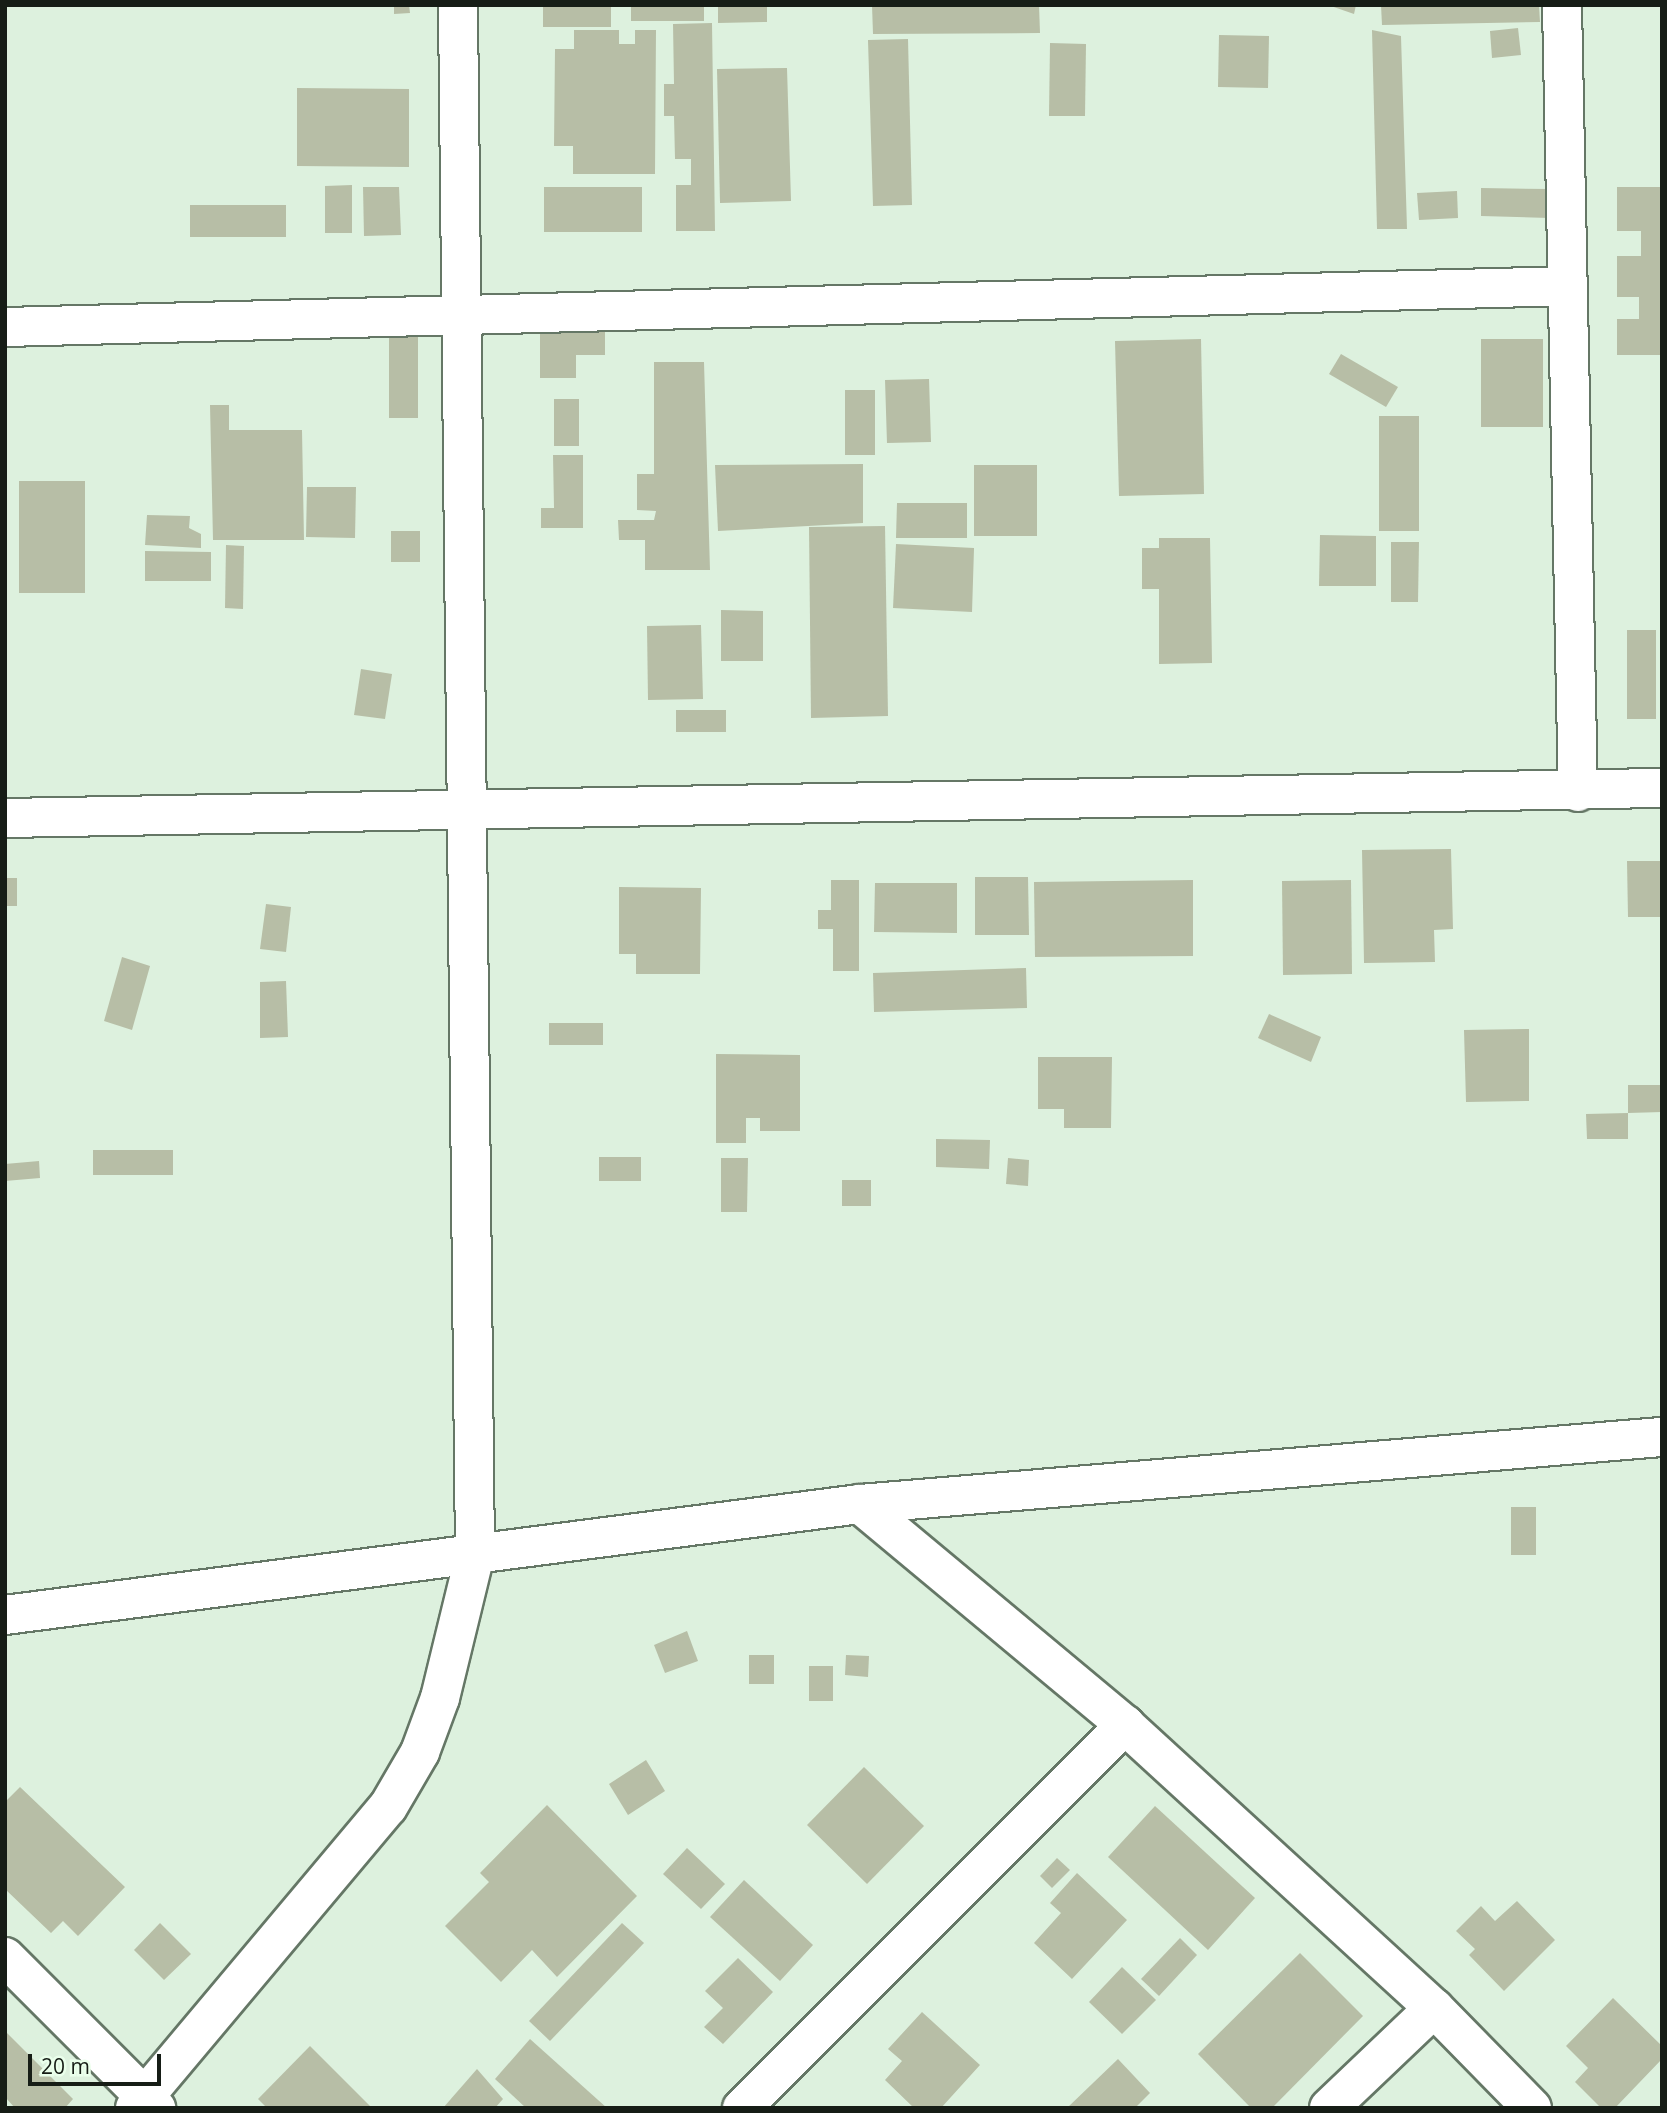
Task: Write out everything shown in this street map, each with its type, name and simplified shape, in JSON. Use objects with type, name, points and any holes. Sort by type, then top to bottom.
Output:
[{"type":"street","points":[[5,1957],[145,2104],[387,1807],[420,1752],[440,1698],[475,1554],[464,320],[458,5]]},
{"type":"street","points":[[1562,5],[1578,792]]},
{"type":"street","points":[[5,327],[464,320],[1566,286]]},
{"type":"street","points":[[5,818],[468,814],[1578,792],[1662,788]]},
{"type":"street","points":[[5,1615],[860,1504],[1662,1437]]},
{"type":"street","points":[[860,1504],[1125,1725],[1434,2008],[1532,2108]]},
{"type":"street","points":[[742,2108],[1125,1725]]},
{"type":"street","points":[[1329,2108],[1434,2008]]},
{"type":"building","points":[[394,5],[409,5],[410,13],[394,14]]},
{"type":"building","points":[[543,5],[611,5],[611,27],[543,27]]},
{"type":"building","points":[[631,5],[704,5],[704,21],[631,21]]},
{"type":"building","points":[[718,5],[767,5],[767,22],[718,23]]},
{"type":"building","points":[[872,5],[1039,5],[1040,33],[873,34]]},
{"type":"building","points":[[1328,5],[1356,5],[1354,14]]},
{"type":"building","points":[[1381,5],[1539,5],[1540,22],[1382,25]]},
{"type":"building","points":[[712,23],[715,231],[676,231],[676,185],[691,185],[691,159],[675,159],[674,116],[664,116],[664,84],[674,84],[673,24]]},
{"type":"building","points":[[1518,28],[1521,55],[1492,58],[1490,31]]},
{"type":"building","points":[[574,30],[619,30],[619,44],[635,44],[635,30],[656,30],[655,174],[573,174],[573,146],[554,146],[555,49],[574,49]]},
{"type":"building","points":[[1372,30],[1401,36],[1407,229],[1377,229]]},
{"type":"building","points":[[1219,35],[1269,36],[1268,88],[1218,87]]},
{"type":"building","points":[[908,39],[912,205],[873,206],[868,40]]},
{"type":"building","points":[[1050,43],[1086,44],[1085,116],[1049,116]]},
{"type":"building","points":[[787,68],[791,201],[720,203],[717,69]]},
{"type":"building","points":[[297,88],[409,89],[409,167],[297,166]]},
{"type":"building","points":[[352,185],[352,233],[325,233],[325,186]]},
{"type":"building","points":[[363,187],[399,187],[401,235],[364,236]]},
{"type":"building","points":[[544,187],[642,187],[642,232],[544,232]]},
{"type":"building","points":[[1617,187],[1662,187],[1662,355],[1617,355],[1617,319],[1639,319],[1639,297],[1617,297],[1617,256],[1641,256],[1641,231],[1617,231]]},
{"type":"building","points":[[1481,188],[1549,189],[1549,218],[1481,216]]},
{"type":"building","points":[[1457,191],[1458,218],[1419,220],[1417,193]]},
{"type":"building","points":[[190,205],[286,205],[286,237],[190,237]]},
{"type":"building","points":[[540,325],[605,325],[605,355],[576,355],[576,378],[540,378]]},
{"type":"building","points":[[389,334],[418,335],[418,418],[389,418]]},
{"type":"building","points":[[1201,339],[1204,494],[1119,496],[1115,341]]},
{"type":"building","points":[[1481,339],[1543,339],[1543,427],[1481,427]]},
{"type":"building","points":[[1341,354],[1398,387],[1386,407],[1329,374]]},
{"type":"building","points":[[654,362],[704,362],[710,570],[645,570],[645,540],[619,540],[618,520],[654,520],[656,511],[637,510],[637,474],[654,474]]},
{"type":"building","points":[[929,379],[931,442],[887,443],[885,380]]},
{"type":"building","points":[[845,390],[875,390],[875,455],[845,455]]},
{"type":"building","points":[[554,399],[579,399],[579,446],[554,446]]},
{"type":"building","points":[[210,405],[229,405],[229,430],[302,430],[304,540],[213,540]]},
{"type":"building","points":[[1379,416],[1419,416],[1419,531],[1379,531]]},
{"type":"building","points":[[553,455],[583,455],[583,528],[541,528],[541,508],[554,508]]},
{"type":"building","points":[[863,464],[863,523],[718,531],[715,465]]},
{"type":"building","points":[[974,465],[1037,465],[1037,536],[974,536]]},
{"type":"building","points":[[19,481],[85,481],[85,593],[19,593]]},
{"type":"building","points":[[307,487],[356,487],[355,538],[306,537]]},
{"type":"building","points":[[897,503],[967,503],[967,538],[896,538]]},
{"type":"building","points":[[147,515],[190,516],[189,528],[201,534],[201,548],[145,545]]},
{"type":"building","points":[[885,526],[888,716],[811,718],[809,527]]},
{"type":"building","points":[[391,531],[420,531],[420,562],[391,562]]},
{"type":"building","points":[[1320,535],[1376,536],[1376,586],[1319,586]]},
{"type":"building","points":[[1159,538],[1210,538],[1212,663],[1159,664],[1159,589],[1142,589],[1142,548],[1159,548]]},
{"type":"building","points":[[1391,542],[1419,542],[1418,602],[1391,602]]},
{"type":"building","points":[[896,544],[974,548],[972,612],[893,608]]},
{"type":"building","points":[[226,545],[244,546],[243,609],[225,608]]},
{"type":"building","points":[[145,551],[211,552],[211,581],[145,581]]},
{"type":"building","points":[[721,610],[763,611],[763,661],[721,661]]},
{"type":"building","points":[[701,625],[703,699],[648,700],[647,626]]},
{"type":"building","points":[[1627,630],[1656,630],[1656,719],[1627,719]]},
{"type":"building","points":[[361,669],[392,674],[385,719],[354,715]]},
{"type":"building","points":[[676,710],[726,710],[726,732],[676,732]]},
{"type":"building","points":[[1451,849],[1453,929],[1434,930],[1435,962],[1364,963],[1362,850]]},
{"type":"building","points":[[1627,861],[1662,861],[1662,917],[1628,917]]},
{"type":"building","points":[[975,877],[1028,877],[1029,935],[975,935]]},
{"type":"building","points":[[5,878],[17,878],[17,906],[5,906]]},
{"type":"building","points":[[831,880],[859,880],[859,971],[833,971],[833,929],[818,929],[818,910],[831,910]]},
{"type":"building","points":[[1193,880],[1193,956],[1035,957],[1034,882]]},
{"type":"building","points":[[1351,880],[1352,974],[1283,975],[1282,881]]},
{"type":"building","points":[[875,883],[957,883],[957,933],[874,932]]},
{"type":"building","points":[[619,887],[701,888],[700,974],[636,974],[636,954],[619,954]]},
{"type":"building","points":[[266,904],[291,907],[286,952],[260,949]]},
{"type":"building","points":[[122,957],[150,966],[132,1030],[104,1021]]},
{"type":"building","points":[[1026,968],[1027,1008],[874,1012],[873,973]]},
{"type":"building","points":[[286,981],[288,1037],[260,1038],[260,982]]},
{"type":"building","points":[[1269,1014],[1321,1037],[1311,1062],[1258,1038]]},
{"type":"building","points":[[549,1023],[603,1023],[603,1045],[549,1045]]},
{"type":"building","points":[[1529,1029],[1529,1101],[1466,1102],[1464,1030]]},
{"type":"building","points":[[716,1054],[800,1055],[800,1131],[760,1131],[760,1118],[746,1118],[746,1143],[716,1143]]},
{"type":"building","points":[[1038,1057],[1112,1057],[1111,1128],[1064,1128],[1064,1109],[1038,1109]]},
{"type":"building","points":[[1628,1085],[1662,1085],[1662,1112],[1628,1113]]},
{"type":"building","points":[[1628,1113],[1628,1139],[1587,1139],[1586,1114]]},
{"type":"building","points":[[936,1139],[990,1140],[989,1169],[936,1167]]},
{"type":"building","points":[[93,1150],[173,1150],[173,1175],[93,1175]]},
{"type":"building","points":[[599,1157],[641,1157],[641,1181],[599,1181]]},
{"type":"building","points":[[721,1158],[748,1158],[747,1212],[721,1212]]},
{"type":"building","points":[[1008,1158],[1029,1160],[1028,1186],[1006,1184]]},
{"type":"building","points":[[39,1161],[40,1178],[5,1181],[5,1164]]},
{"type":"building","points":[[842,1180],[871,1180],[871,1206],[842,1206]]},
{"type":"building","points":[[1511,1507],[1536,1507],[1536,1555],[1511,1555]]},
{"type":"building","points":[[687,1631],[698,1661],[665,1673],[654,1645]]},
{"type":"building","points":[[749,1655],[774,1655],[774,1684],[749,1684]]},
{"type":"building","points":[[846,1655],[869,1656],[868,1677],[845,1675]]},
{"type":"building","points":[[809,1666],[833,1666],[833,1701],[809,1701]]},
{"type":"building","points":[[646,1760],[665,1791],[628,1815],[609,1784]]},
{"type":"building","points":[[864,1767],[924,1826],[867,1884],[807,1825]]},
{"type":"building","points":[[20,1787],[125,1887],[78,1936],[63,1921],[51,1933],[5,1889],[5,1802]]},
{"type":"building","points":[[547,1805],[637,1896],[557,1977],[532,1950],[501,1982],[445,1926],[489,1882],[480,1873]]},
{"type":"building","points":[[1155,1806],[1255,1898],[1208,1950],[1108,1857]]},
{"type":"building","points":[[687,1848],[725,1884],[701,1909],[663,1874]]},
{"type":"building","points":[[1057,1858],[1070,1870],[1052,1888],[1040,1876]]},
{"type":"building","points":[[1077,1873],[1127,1920],[1072,1979],[1034,1943],[1061,1913],[1050,1903]]},
{"type":"building","points":[[744,1880],[813,1945],[780,1981],[710,1917]]},
{"type":"building","points":[[1517,1901],[1555,1940],[1504,1991],[1469,1955],[1475,1949],[1456,1931],[1481,1906],[1495,1921]]},
{"type":"building","points":[[160,1923],[191,1954],[164,1980],[134,1950]]},
{"type":"building","points":[[622,1923],[644,1943],[550,2041],[529,2021]]},
{"type":"building","points":[[1180,1938],[1197,1955],[1159,1996],[1141,1979]]},
{"type":"building","points":[[1300,1953],[1363,2016],[1272,2108],[1251,2108],[1198,2054]]},
{"type":"building","points":[[738,1958],[773,1992],[723,2044],[704,2027],[723,2008],[705,1991]]},
{"type":"building","points":[[1122,1967],[1156,2000],[1122,2034],[1089,2002]]},
{"type":"building","points":[[1613,1998],[1662,2046],[1662,2059],[1615,2108],[1601,2108],[1575,2082],[1588,2068],[1566,2046]]},
{"type":"building","points":[[922,2012],[980,2065],[941,2108],[914,2108],[885,2080],[902,2061],[888,2049]]},
{"type":"building","points":[[5,2031],[73,2099],[65,2108],[15,2108],[5,2097]]},
{"type":"building","points":[[530,2039],[607,2108],[526,2108],[495,2079]]},
{"type":"building","points":[[310,2046],[372,2108],[267,2108],[258,2099]]},
{"type":"building","points":[[1118,2059],[1150,2093],[1135,2108],[1067,2108]]},
{"type":"building","points":[[477,2069],[503,2099],[495,2108],[443,2108]]}]
